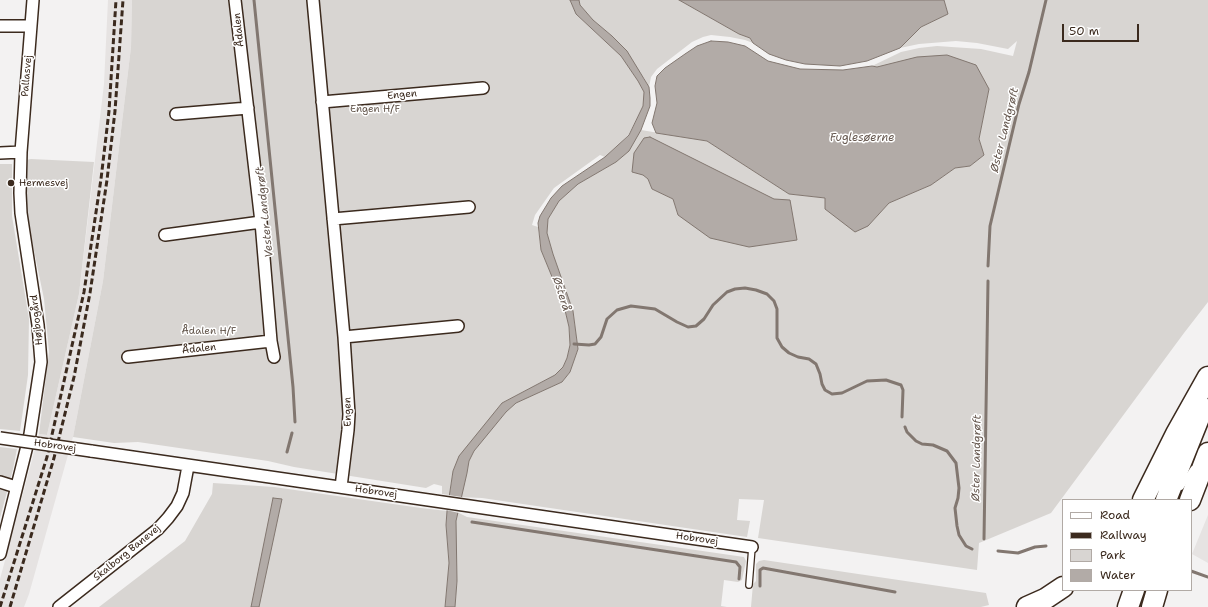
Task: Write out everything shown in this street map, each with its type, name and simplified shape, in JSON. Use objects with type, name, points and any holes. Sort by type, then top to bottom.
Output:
[{"type":"highway","points":[[1144,499],[1176,434],[1208,377]]},
{"type":"highway","points":[[1166,499],[1208,397]]},
{"type":"highway","points":[[1190,499],[1208,453]]},
{"type":"highway","points":[[1192,509],[1208,473]]},
{"type":"highway","points":[[1027,607],[1045,599],[1062,589]]},
{"type":"highway","points":[[1128,607],[1134,591]]},
{"type":"highway","points":[[1152,607],[1157,591]]},
{"type":"street","name":"Pallasvej","points":[[21,152],[33,0]]},
{"type":"street","name":"Ådalen","points":[[235,0],[261,222],[271,341],[274,357]]},
{"type":"street","name":"Engen","points":[[313,0],[344,336],[349,414],[341,487]]},
{"type":"street","points":[[0,26],[31,26]]},
{"type":"street","name":"Engen","points":[[322,102],[483,88]]},
{"type":"street","points":[[176,114],[248,108]]},
{"type":"street","points":[[0,153],[21,152]]},
{"type":"street","name":"Højbogård","points":[[0,554],[30,434],[41,362],[38,325],[21,213],[21,152]]},
{"type":"street","points":[[333,220],[469,207]]},
{"type":"street","points":[[165,235],[261,222]]},
{"type":"street","points":[[344,336],[458,326]]},
{"type":"street","name":"Ådalen","points":[[128,357],[271,341]]},
{"type":"street","name":"Hobrovej","points":[[0,438],[188,466],[286,478],[752,547]]},
{"type":"street","name":"Skalborg Banevej","points":[[59,607],[158,529],[177,506],[183,493],[188,466]]},
{"type":"street","points":[[0,482],[16,487]]},
{"type":"lane","points":[[1172,499],[1208,448]]},
{"type":"lane","points":[[748,585],[752,547]]},
{"type":"shaded area","points":[[108,0],[132,0],[131,47],[103,281],[73,437],[29,594],[24,607],[0,607],[0,579],[39,434],[47,435],[79,294],[104,84]]},
{"type":"shaded area","points":[[1208,515],[1208,563],[1192,554]]},
{"type":"green space","points":[[132,0],[570,0],[576,14],[621,56],[638,81],[644,92],[643,106],[629,134],[605,157],[600,155],[554,188],[535,215],[532,225],[538,227],[541,250],[564,306],[569,327],[570,345],[563,367],[555,375],[502,403],[453,471],[449,495],[442,494],[442,486],[434,484],[426,488],[294,467],[268,461],[138,442],[114,443],[73,437],[103,281],[131,47]]},
{"type":"green space","points":[[579,0],[679,0],[739,34],[750,38],[753,43],[730,37],[711,35],[703,37],[692,42],[657,69],[651,77],[649,87],[644,78],[612,36],[593,20],[580,5]]},
{"type":"green space","points":[[944,0],[1208,0],[1208,302],[1051,513],[979,543],[977,570],[758,538],[764,500],[739,499],[737,520],[750,521],[747,537],[482,498],[460,497],[469,461],[474,451],[484,438],[506,412],[516,403],[562,382],[570,372],[578,349],[573,311],[547,233],[548,219],[559,201],[578,184],[616,162],[628,151],[641,130],[707,141],[789,194],[825,198],[868,226],[889,203],[931,185],[955,168],[970,166],[984,155],[979,139],[989,89],[872,66],[901,52],[937,46],[981,49],[1013,56],[1017,41],[1008,49],[977,43],[956,41],[919,44],[900,48],[921,27],[948,14]],"holes":[[[642,174],[790,201],[678,215],[673,199],[652,189],[648,179]]]},
{"type":"green space","points":[[26,160],[94,162],[79,294],[47,435],[39,434],[49,352],[44,299],[31,236],[25,193]]},
{"type":"green space","points":[[0,164],[12,164],[12,216],[29,319],[28,375],[20,431],[0,429]]},
{"type":"green space","points":[[0,447],[17,449],[0,518]]},
{"type":"green space","points":[[213,483],[274,487],[447,511],[446,525],[449,563],[445,607],[99,607],[185,541],[212,494]]},
{"type":"green space","points":[[457,512],[467,517],[744,557],[746,561],[742,580],[738,582],[724,580],[721,606],[727,607],[455,607],[457,581],[455,537]]},
{"type":"green space","points":[[764,560],[986,593],[989,605],[981,607],[751,607],[753,584],[756,581],[756,564],[759,561]]},
{"type":"water","name":"Østerå","points":[[570,0],[579,0],[580,5],[593,20],[627,51],[649,87],[650,106],[641,130],[629,151],[616,162],[578,184],[559,201],[548,219],[547,233],[573,311],[578,349],[570,372],[562,382],[516,403],[506,412],[474,451],[469,461],[456,521],[457,581],[455,607],[445,607],[449,563],[446,525],[447,511],[453,471],[459,456],[502,403],[555,375],[563,367],[567,358],[570,345],[569,327],[564,306],[541,250],[538,223],[540,216],[551,198],[562,186],[605,157],[629,135],[643,106],[644,92],[621,56],[576,14]]},
{"type":"water","points":[[679,0],[944,0],[948,14],[921,27],[900,48],[867,61],[840,66],[805,64],[786,60],[769,54],[753,43],[750,38],[739,34]]},
{"type":"water","name":"Fuglesøerne","points":[[711,41],[728,42],[745,46],[768,61],[800,69],[843,70],[872,66],[877,67],[917,57],[947,55],[976,65],[989,89],[979,139],[984,155],[970,166],[955,168],[931,185],[889,203],[868,226],[855,232],[825,209],[825,198],[789,194],[707,141],[656,133],[652,123],[657,103],[655,86],[657,76],[665,68],[697,46]]},
{"type":"water","points":[[650,137],[774,199],[790,200],[797,240],[749,247],[710,238],[678,215],[673,199],[652,189],[648,179],[643,175],[632,172],[634,153],[644,138]]},
{"type":"water","points":[[273,498],[282,499],[259,607],[251,607]]},
{"type":"pier","points":[[448,495],[462,497],[459,513],[446,510]]},
{"type":"waterway","name":"Vester Landgrøft","points":[[254,0],[293,387],[295,422]]},
{"type":"waterway","name":"Øster Landgrøft","points":[[988,266],[990,226],[1046,0]]},
{"type":"waterway","name":"Øster Landgrøft","points":[[984,539],[988,281]]},
{"type":"waterway","points":[[574,344],[595,344],[601,337],[607,319],[617,310],[631,306],[655,309],[688,327],[696,326],[704,319],[713,305],[727,292],[745,288],[756,290],[767,294],[774,301],[777,309],[777,338],[782,347],[789,353],[798,357],[809,359],[816,364],[825,390],[832,394],[842,393],[867,381],[886,380],[901,385],[903,390],[902,417]]},
{"type":"waterway","points":[[905,427],[907,432],[916,441],[922,444],[933,445],[947,451],[956,463],[959,488],[955,508],[957,526],[959,535],[966,546],[972,549]]},
{"type":"waterway","name":"Vester Landgrøft","points":[[287,452],[292,433]]},
{"type":"waterway","points":[[472,522],[736,562],[740,567],[739,579]]},
{"type":"waterway","points":[[998,551],[1018,553],[1035,547],[1046,546]]},
{"type":"waterway","points":[[760,586],[760,570],[763,568],[895,592]]},
{"type":"waterway","points":[[1192,571],[1208,577]]},
{"type":"railway","points":[[0,607],[47,457],[84,292],[101,179],[109,111],[116,0]]},
{"type":"railway","points":[[10,607],[54,458],[74,377],[90,293],[107,180],[115,111],[123,0]]},
{"type":"place","name":"Hermesvej","points":[[11,183]]},
{"type":"park label","name":"Engen H/F","points":[[375,109]]},
{"type":"park label","name":"Ådalen H/F","points":[[209,331]]}]
